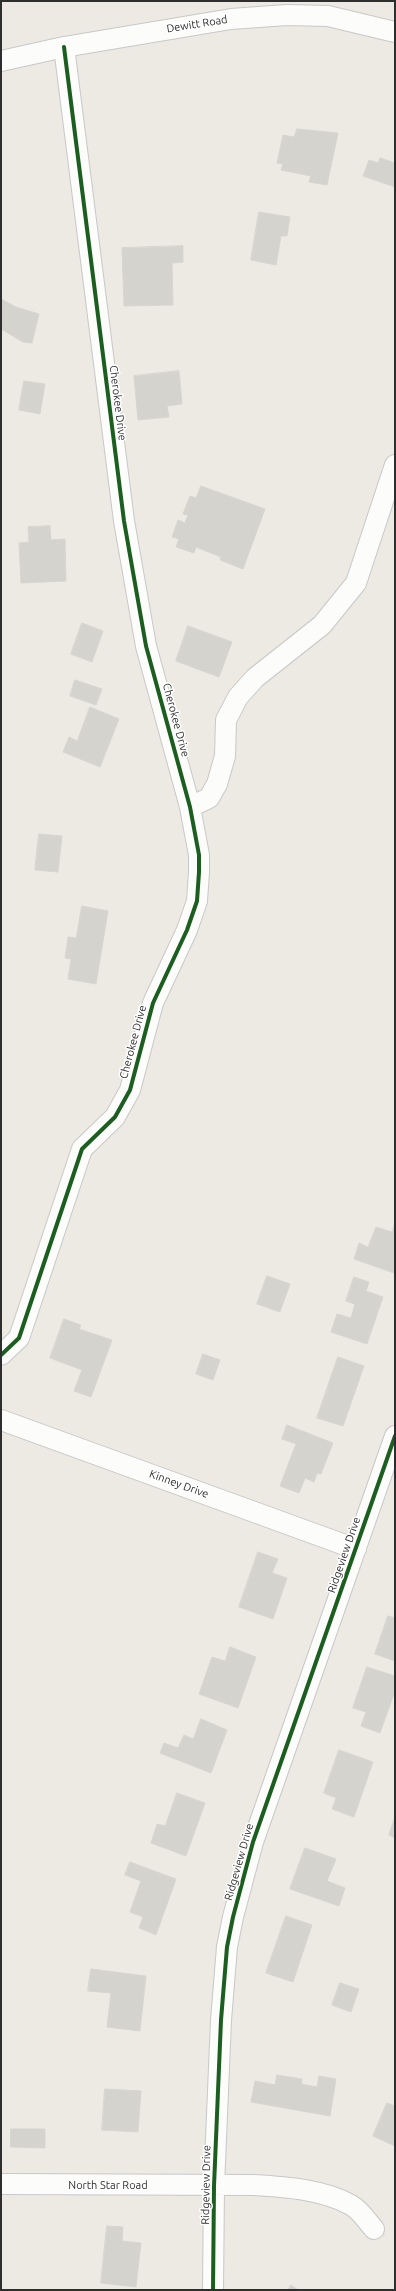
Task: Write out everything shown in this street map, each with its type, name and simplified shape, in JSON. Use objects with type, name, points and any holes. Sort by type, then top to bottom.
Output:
[{"type":"street","name":"Dewitt Road","points":[[1,61],[64,47],[231,19],[287,16],[328,16],[395,32]]},
{"type":"street","name":"Cherokee Drive","points":[[1,1355],[19,1338],[82,1149],[115,1116],[130,1090],[153,1003],[187,930],[196,901],[199,872],[199,855],[190,807],[146,646],[124,521],[64,47]]},
{"type":"street","points":[[190,807],[209,798],[217,784],[225,756],[226,720],[238,697],[255,678],[322,625],[356,583],[395,465]]},
{"type":"street","name":"Kinney Drive","points":[[1,1420],[356,1549]]},
{"type":"street","name":"Ridgeview Drive","points":[[214,2290],[214,2186],[221,2020],[227,1947],[233,1917],[253,1842],[395,1436]]},
{"type":"street","name":"North Star Road","points":[[1,2184],[285,2187],[336,2198],[352,2205],[374,2229]]},
{"type":"building","points":[[297,129],[338,133],[327,185],[309,182],[311,176],[281,170],[283,164],[277,163],[283,135],[294,137]]},
{"type":"building","points":[[380,158],[395,163],[395,187],[363,176],[369,160],[378,163]]},
{"type":"building","points":[[259,212],[290,217],[287,236],[281,236],[276,265],[251,260]]},
{"type":"building","points":[[183,246],[183,262],[172,263],[173,305],[124,306],[122,248]]},
{"type":"building","points":[[1,299],[16,307],[39,314],[32,343],[23,342],[1,329]]},
{"type":"building","points":[[179,371],[182,404],[167,406],[169,417],[138,420],[134,376]]},
{"type":"building","points":[[24,381],[45,384],[40,414],[19,410]]},
{"type":"building","points":[[201,486],[265,509],[243,569],[220,560],[221,557],[196,547],[194,553],[176,547],[179,539],[172,537],[178,520],[185,523],[188,515],[183,514],[190,496],[196,498]]},
{"type":"building","points":[[50,526],[51,540],[65,539],[66,581],[21,583],[19,543],[29,542],[28,527]]},
{"type":"building","points":[[82,623],[103,631],[92,662],[71,654]]},
{"type":"building","points":[[188,626],[232,642],[219,677],[176,661]]},
{"type":"building","points":[[75,680],[102,689],[96,705],[70,696]]},
{"type":"building","points":[[90,707],[119,719],[100,767],[63,752],[69,737],[77,741]]},
{"type":"building","points":[[39,834],[62,836],[58,872],[35,870]]},
{"type":"building","points":[[82,906],[108,911],[96,984],[68,979],[71,959],[65,958],[68,937],[76,938]]},
{"type":"building","points":[[395,1222],[394,1273],[354,1259],[359,1243],[368,1247],[376,1227],[392,1232]]},
{"type":"building","points":[[267,1276],[290,1284],[280,1312],[257,1304]]},
{"type":"building","points":[[354,1277],[369,1282],[366,1291],[383,1297],[367,1344],[331,1332],[337,1314],[351,1318],[355,1304],[346,1301]]},
{"type":"building","points":[[64,1319],[81,1325],[79,1329],[112,1340],[91,1397],[74,1391],[82,1370],[50,1358]]},
{"type":"building","points":[[203,1354],[220,1360],[213,1380],[196,1374]]},
{"type":"building","points":[[338,1357],[364,1366],[343,1426],[317,1418]]},
{"type":"building","points":[[287,1425],[333,1443],[321,1474],[317,1473],[314,1482],[305,1478],[299,1493],[280,1486],[296,1444],[282,1439]]},
{"type":"building","points":[[258,1552],[278,1559],[272,1573],[287,1578],[273,1619],[239,1607]]},
{"type":"building","points":[[388,1616],[395,1618],[395,1661],[375,1654]]},
{"type":"building","points":[[230,1647],[256,1657],[238,1708],[199,1694],[212,1657],[225,1661]]},
{"type":"building","points":[[367,1667],[395,1676],[395,1691],[380,1733],[361,1726],[366,1712],[353,1708]]},
{"type":"building","points":[[201,1719],[227,1730],[211,1773],[160,1753],[164,1743],[178,1748],[184,1735],[193,1739]]},
{"type":"building","points":[[339,1750],[373,1762],[354,1817],[332,1809],[336,1798],[324,1793]]},
{"type":"building","points":[[177,1793],[205,1803],[186,1856],[151,1843],[157,1824],[165,1826]]},
{"type":"building","points":[[395,1817],[395,1838],[389,1835]]},
{"type":"building","points":[[305,1848],[336,1859],[327,1881],[345,1888],[339,1906],[290,1889]]},
{"type":"building","points":[[130,1862],[176,1879],[156,1935],[139,1928],[143,1917],[130,1912],[141,1881],[125,1875]]},
{"type":"building","points":[[286,1916],[312,1925],[293,1982],[266,1973]]},
{"type":"building","points":[[91,1969],[146,1976],[140,2031],[107,2027],[111,1993],[88,1991]]},
{"type":"building","points":[[340,1983],[359,1989],[351,2012],[332,2005]]},
{"type":"building","points":[[277,2075],[302,2079],[301,2084],[317,2087],[319,2076],[336,2079],[330,2116],[251,2102],[255,2081],[275,2085]]},
{"type":"building","points":[[105,2089],[141,2091],[138,2132],[102,2130]]},
{"type":"building","points":[[387,2103],[395,2106],[395,2146],[373,2136]]},
{"type":"building","points":[[11,2129],[45,2129],[45,2148],[11,2147]]},
{"type":"building","points":[[107,2226],[123,2227],[122,2241],[141,2243],[136,2287],[101,2283]]},
{"type":"building","points":[[291,2285],[298,2290],[288,2290]]},
{"type":"cycle path","points":[[1,1355],[19,1338],[82,1149],[115,1117],[130,1090],[153,1003],[187,930],[197,901],[199,872],[199,855],[190,807],[146,646],[124,521],[64,47]]},
{"type":"cycle path","points":[[213,2290],[214,2186],[221,2020],[227,1947],[233,1917],[253,1842],[395,1436]]}]
